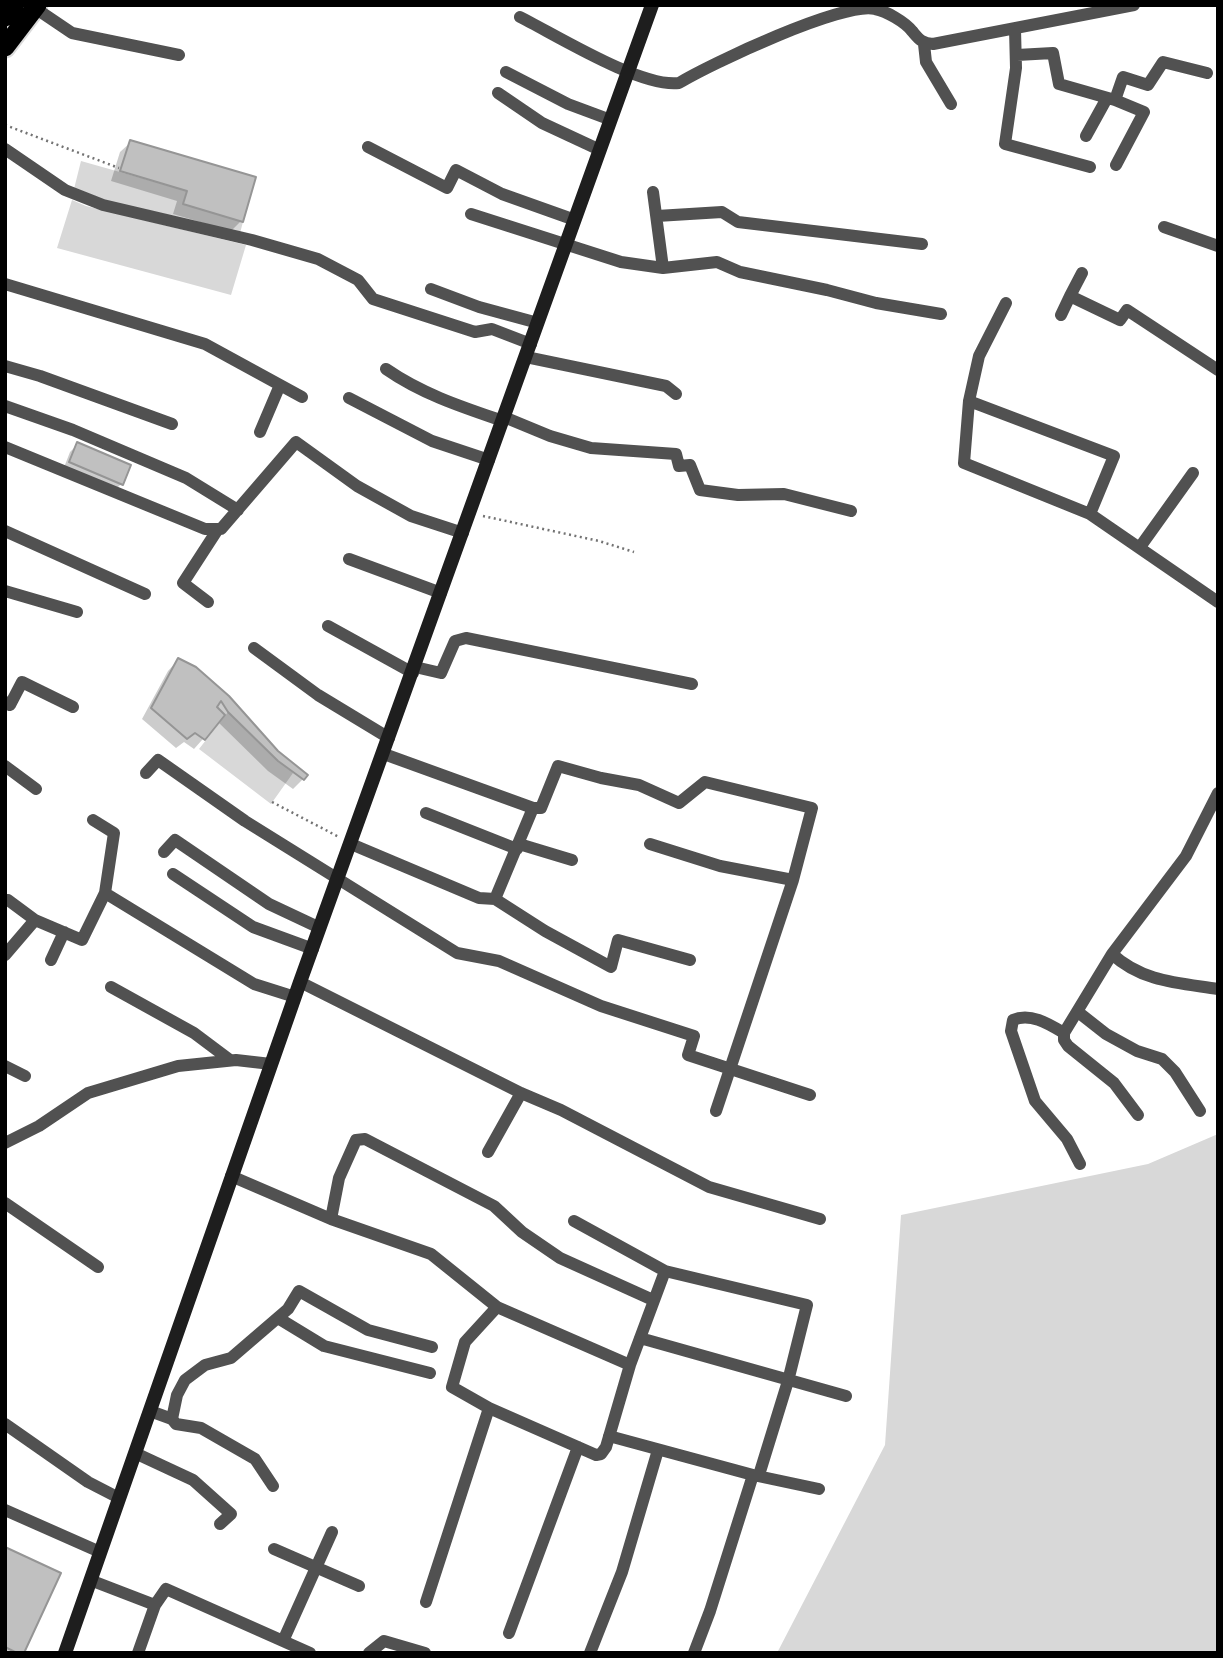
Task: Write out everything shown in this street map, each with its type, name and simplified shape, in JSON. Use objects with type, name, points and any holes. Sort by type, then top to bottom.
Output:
[{"type":"highway","points":[[5,17],[14,5]]},
{"type":"highway","points":[[5,47],[36,6]]},
{"type":"main road","points":[[65,1653],[300,982],[652,5]]},
{"type":"street","points":[[520,17],[628,71],[670,84],[679,83],[840,9],[876,9],[912,30],[916,38],[924,44],[942,44],[1134,5]]},
{"type":"street","points":[[36,6],[72,33],[179,55]]},
{"type":"street","points":[[1015,29],[1017,55],[1005,144],[1090,167]]},
{"type":"street","points":[[924,44],[926,62],[951,104]]},
{"type":"street","points":[[1017,55],[1053,53],[1059,83],[1144,112],[1116,165]]},
{"type":"street","points":[[1086,136],[1124,77],[1148,85],[1163,62],[1207,73]]},
{"type":"street","points":[[506,72],[568,104],[611,120]]},
{"type":"street","points":[[498,93],[541,123],[600,150]]},
{"type":"street","points":[[368,147],[447,188],[456,170],[502,194],[575,220]]},
{"type":"street","points":[[5,149],[65,190],[103,205],[252,240],[318,260],[358,281],[373,299],[475,331],[492,329],[529,350],[666,386],[676,394]]},
{"type":"street","points":[[653,192],[663,268]]},
{"type":"street","points":[[657,216],[722,212],[738,222],[922,244]]},
{"type":"street","points":[[471,214],[621,262],[663,268],[717,262],[740,272],[876,303],[941,314]]},
{"type":"street","points":[[1164,227],[1218,246]]},
{"type":"street","points":[[1061,315],[1082,273]]},
{"type":"street","points":[[5,284],[205,344],[302,397]]},
{"type":"street","points":[[431,289],[479,307],[538,323]]},
{"type":"street","points":[[1070,296],[1120,320],[1127,310],[1218,370]]},
{"type":"street","points":[[1006,303],[978,356],[969,401],[964,463],[1090,514],[1216,597]]},
{"type":"street","points":[[5,366],[172,424]]},
{"type":"street","points":[[386,369],[418,388],[591,448],[676,454],[679,466],[690,465],[700,490],[737,495],[784,494],[851,511]]},
{"type":"street","points":[[260,432],[280,385]]},
{"type":"street","points":[[349,398],[432,441],[489,460]]},
{"type":"street","points":[[969,401],[1114,456],[1090,514]]},
{"type":"street","points":[[5,406],[73,430],[186,478],[238,510]]},
{"type":"street","points":[[5,447],[205,528],[221,529],[296,442],[357,485],[400,510],[463,533]]},
{"type":"street","points":[[1140,547],[1193,473]]},
{"type":"street","points":[[208,603],[183,583],[218,529]]},
{"type":"street","points":[[5,531],[145,594]]},
{"type":"street","points":[[349,559],[441,593]]},
{"type":"street","points":[[5,591],[77,612]]},
{"type":"street","points":[[328,626],[414,670],[441,673],[454,641],[466,638],[692,684]]},
{"type":"street","points":[[254,648],[346,713],[389,738]]},
{"type":"street","points":[[5,702],[10,705],[22,682],[72,707]]},
{"type":"street","points":[[384,754],[533,808],[541,808],[558,766],[639,785],[679,803],[705,782],[812,808],[793,880],[716,1111]]},
{"type":"street","points":[[146,773],[158,760],[245,821],[457,953],[499,961],[597,1004],[694,1036],[688,1055],[810,1095]]},
{"type":"street","points":[[5,766],[37,789]]},
{"type":"street","points":[[1138,1115],[1114,1083],[1068,1046],[1064,1033],[1112,954],[1186,856],[1218,793]]},
{"type":"street","points":[[495,899],[533,808]]},
{"type":"street","points":[[426,813],[518,847],[572,860]]},
{"type":"street","points":[[8,900],[35,920],[82,940],[105,893],[114,833],[93,820]]},
{"type":"street","points":[[164,852],[175,840],[269,904],[320,928]]},
{"type":"street","points":[[351,844],[479,898],[495,899],[545,931],[611,967],[618,940],[690,960]]},
{"type":"street","points":[[650,844],[720,866],[793,880]]},
{"type":"street","points":[[173,874],[253,927],[313,949]]},
{"type":"street","points":[[105,893],[254,984],[295,997]]},
{"type":"street","points":[[5,955],[35,920]]},
{"type":"street","points":[[51,960],[64,932]]},
{"type":"street","points":[[1112,954],[1122,964],[1143,976],[1218,989]]},
{"type":"street","points":[[300,982],[561,1111],[709,1188],[820,1219]]},
{"type":"street","points":[[111,987],[194,1033],[230,1060]]},
{"type":"street","points":[[1077,1012],[1106,1034],[1137,1051],[1162,1059],[1175,1072],[1200,1111]]},
{"type":"street","points":[[1064,1033],[1047,1023],[1022,1016],[1013,1020],[1011,1031],[1035,1101],[1067,1139],[1080,1164]]},
{"type":"street","points":[[5,1143],[39,1126],[88,1093],[178,1066],[230,1060],[271,1064]]},
{"type":"street","points":[[5,1066],[25,1076]]},
{"type":"street","points":[[488,1152],[521,1093]]},
{"type":"street","points":[[331,1219],[339,1178],[356,1140],[365,1139],[494,1206],[522,1233],[560,1258],[653,1300]]},
{"type":"street","points":[[232,1176],[331,1219],[431,1254],[497,1307],[630,1364]]},
{"type":"street","points":[[5,1202],[98,1267]]},
{"type":"street","points":[[574,1221],[665,1271],[807,1305],[788,1381],[694,1653]]},
{"type":"street","points":[[497,1307],[465,1342],[452,1387],[489,1408],[596,1455],[601,1454],[610,1436],[630,1364],[665,1271]]},
{"type":"street","points":[[172,1419],[177,1395],[184,1380],[205,1366],[231,1358],[288,1309],[299,1291],[368,1330],[432,1347]]},
{"type":"street","points":[[278,1318],[324,1346],[430,1373]]},
{"type":"street","points":[[640,1338],[846,1396]]},
{"type":"street","points":[[426,1602],[489,1408]]},
{"type":"street","points":[[150,1411],[172,1419],[183,1427],[201,1428],[256,1459],[273,1486]]},
{"type":"street","points":[[5,1424],[88,1482],[119,1498]]},
{"type":"street","points":[[610,1436],[819,1489]]},
{"type":"street","points":[[509,1633],[578,1447]]},
{"type":"street","points":[[590,1653],[622,1572],[658,1450]]},
{"type":"street","points":[[135,1453],[193,1480],[231,1514],[220,1524]]},
{"type":"street","points":[[5,1510],[100,1552]]},
{"type":"street","points":[[283,1641],[332,1532]]},
{"type":"street","points":[[274,1549],[359,1586]]},
{"type":"street","points":[[90,1580],[155,1605]]},
{"type":"street","points":[[138,1653],[155,1605],[166,1589],[310,1653]]},
{"type":"street","points":[[369,1653],[384,1641],[425,1653]]},
{"type":"path","points":[[5,125],[119,168]]},
{"type":"path","points":[[470,513],[532,525],[634,552]]},
{"type":"path","points":[[272,802],[351,844]]},
{"type":"shaded area","points":[[81,161],[187,191],[183,204],[243,222],[240,233],[108,201],[74,189]]},
{"type":"shaded area","points":[[72,200],[86,206],[246,245],[231,295],[57,248]]},
{"type":"shaded area","points":[[228,712],[293,773],[271,804],[199,749]]},
{"type":"shaded area","points":[[1218,1134],[1218,1653],[777,1653],[885,1445],[901,1215],[1148,1164]]},
{"type":"building","points":[[130,140],[256,177],[243,222],[183,204],[187,191],[120,171]]},
{"type":"building","points":[[77,442],[131,465],[123,485],[69,462]]},
{"type":"building","points":[[178,658],[196,667],[229,696],[278,751],[308,775],[304,780],[278,761],[228,712],[221,701],[217,707],[225,715],[205,740],[195,733],[187,739],[151,708]]},
{"type":"building","points":[[5,1547],[61,1573],[24,1653],[17,1653],[5,1647]]}]
